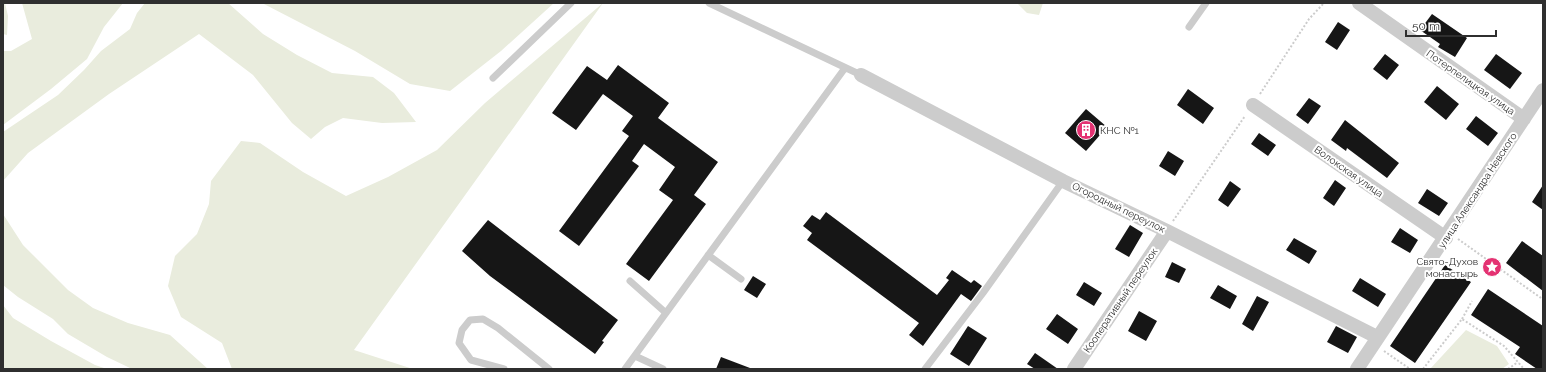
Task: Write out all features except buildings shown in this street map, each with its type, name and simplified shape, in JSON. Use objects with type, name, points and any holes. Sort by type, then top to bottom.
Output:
[{"type":"street","name":"Потерпелицкая улица","points":[[1359,3],[1524,119]]},
{"type":"street","name":"Огородный переулок","points":[[862,76],[1063,181],[1167,231],[1375,340]]},
{"type":"street","name":"улица Александра Невского","points":[[1357,369],[1543,90]]},
{"type":"street","name":"Волокская улица","points":[[1253,105],[1447,235]]},
{"type":"street","name":"Кооперативный переулок","points":[[1074,369],[1167,231]]},
{"type":"lane","points":[[493,78],[571,3]]},
{"type":"lane","points":[[709,3],[862,76]]},
{"type":"lane","points":[[1189,27],[1206,3]]},
{"type":"lane","points":[[625,369],[845,68]]},
{"type":"lane","points":[[925,369],[983,293],[1063,181]]},
{"type":"lane","points":[[708,255],[741,279]]},
{"type":"lane","points":[[630,280],[666,313]]},
{"type":"lane","points":[[504,369],[471,360],[459,342],[462,330],[470,320],[483,319],[488,322],[550,369]]},
{"type":"lane","points":[[635,356],[663,369]]},
{"type":"path","points":[[1447,235],[1541,298]]},
{"type":"path","points":[[1423,369],[1462,319],[1472,301]]},
{"type":"path","points":[[1462,319],[1504,346],[1524,369]]},
{"type":"path","points":[[1375,340],[1410,369]]},
{"type":"path","points":[[1508,369],[1518,362]]},
{"type":"shaded area","points":[[3,3],[5,3],[8,16],[7,35],[3,34]]},
{"type":"shaded area","points":[[22,3],[123,3],[104,27],[87,59],[51,89],[3,125],[3,51],[11,51],[32,39]]},
{"type":"shaded area","points":[[145,3],[228,3],[263,34],[297,55],[332,73],[373,77],[394,93],[416,122],[382,123],[343,118],[325,127],[311,139],[292,123],[253,75],[199,34],[109,94],[28,153],[3,181],[3,132],[58,95],[101,51],[130,29],[137,13]]},
{"type":"shaded area","points":[[262,3],[554,3],[501,51],[450,91],[410,84],[355,51]]},
{"type":"shaded area","points":[[603,3],[354,350],[413,369],[232,369],[222,343],[181,317],[168,286],[175,256],[197,234],[209,204],[211,181],[241,141],[260,143],[303,172],[346,196],[388,177],[437,150],[485,103]]},
{"type":"shaded area","points":[[1017,3],[1043,3],[1039,15],[1027,13]]},
{"type":"shaded area","points":[[3,214],[23,245],[68,290],[93,308],[128,323],[170,335],[208,369],[130,368],[107,357],[68,334],[53,319],[18,297],[3,285]]},
{"type":"shaded area","points":[[3,305],[13,318],[95,365],[107,369],[3,369]]},
{"type":"shaded area","points":[[1466,330],[1497,346],[1509,364],[1502,369],[1430,369]]},
{"type":"place","name":"КНС №1","points":[[1086,130]]},
{"type":"place","name":"Свято-Духов монастырь","points":[[1492,267]]}]
